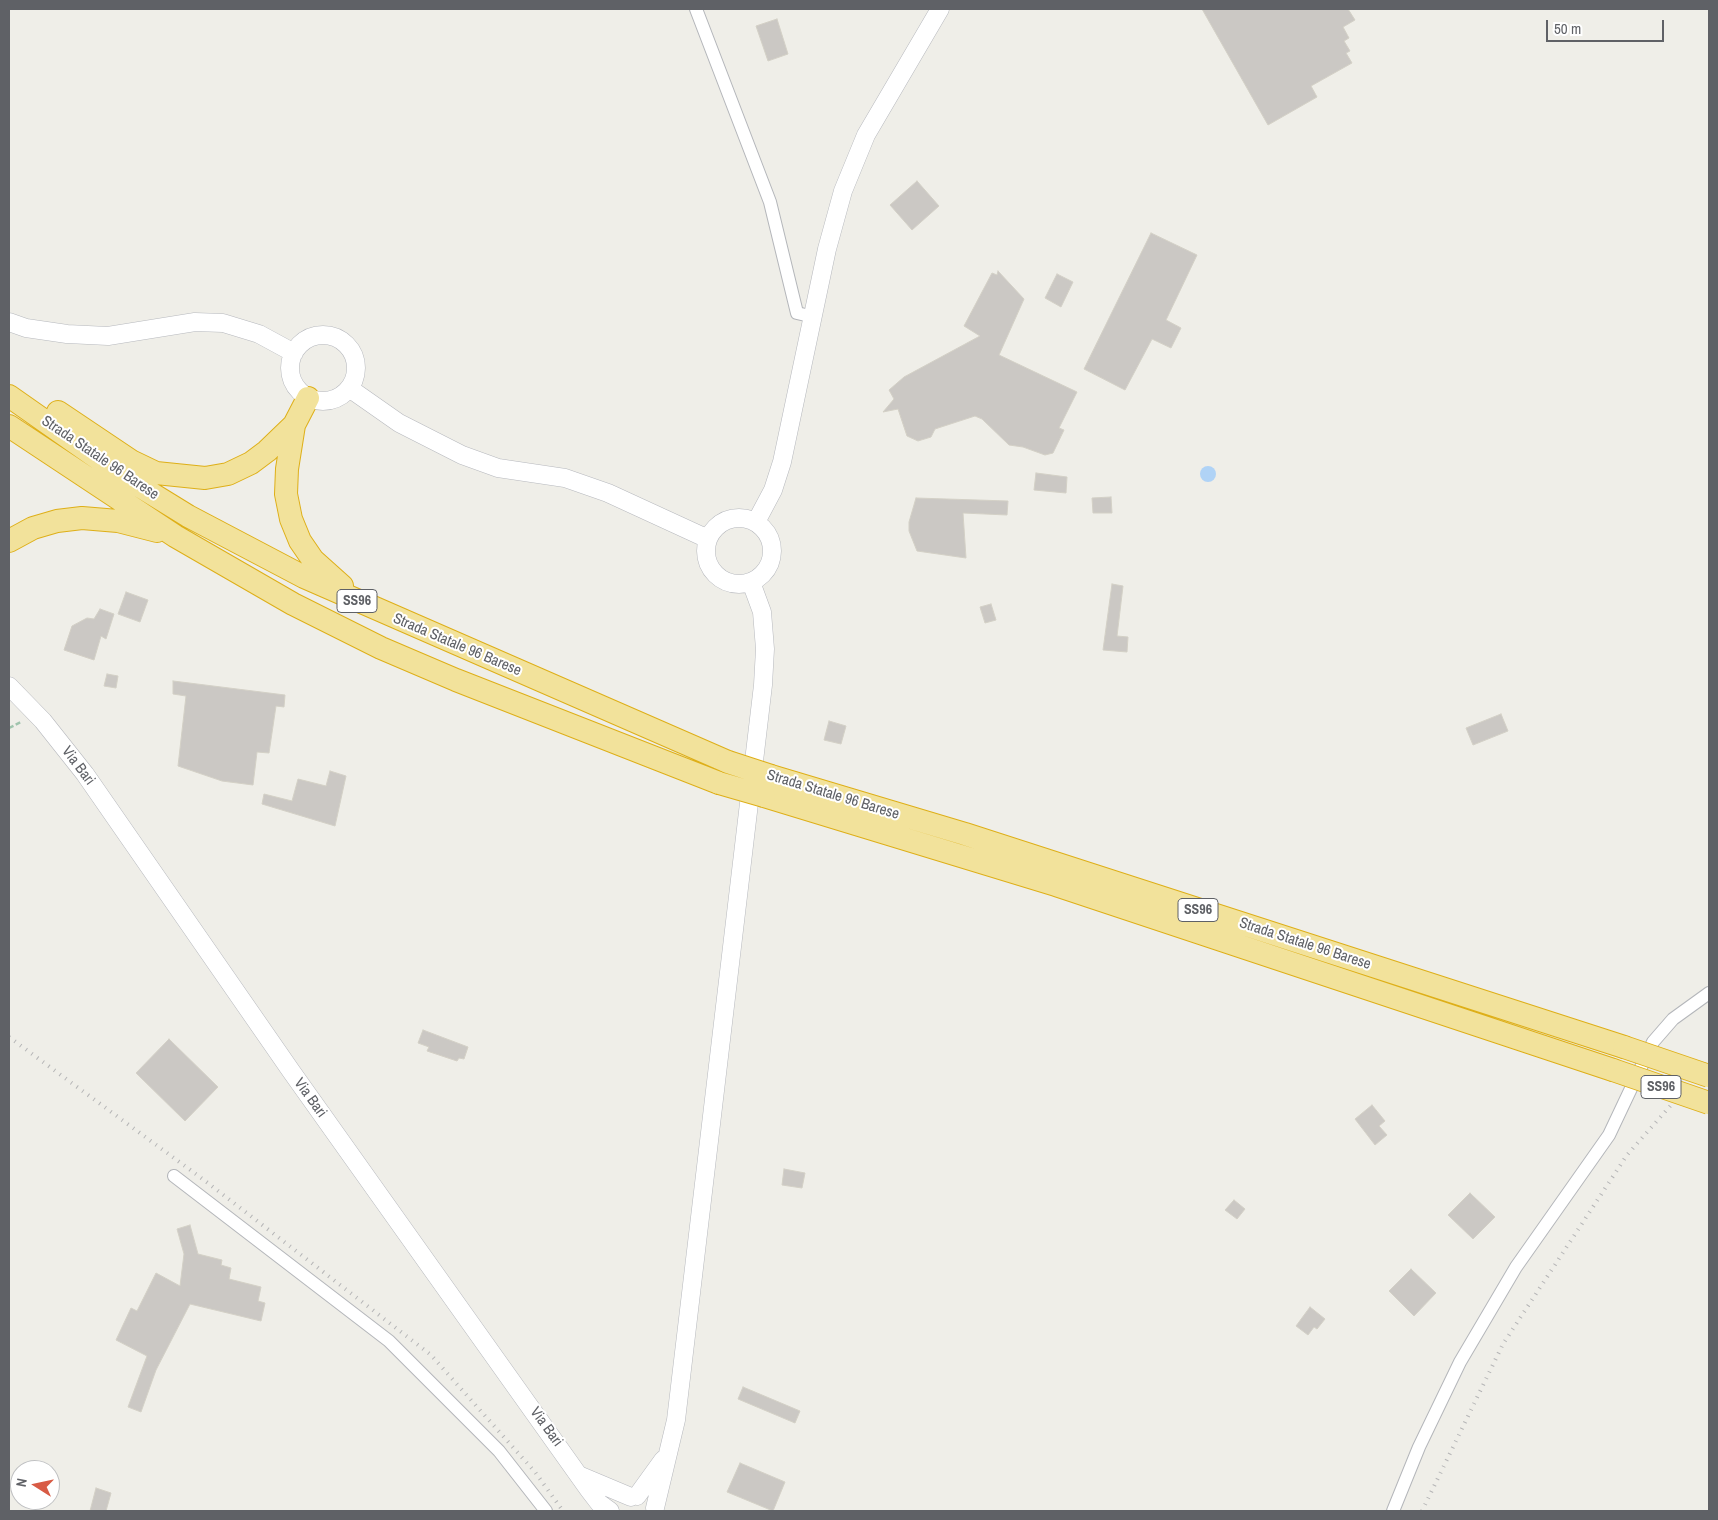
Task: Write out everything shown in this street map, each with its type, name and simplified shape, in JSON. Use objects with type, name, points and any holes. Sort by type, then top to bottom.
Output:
[{"type":"highway","points":[[9,386],[48,405],[131,461],[156,473],[205,478],[228,474],[251,463],[267,452],[294,425],[308,398]]},
{"type":"highway","name":"Strada Statale 96 Barese","points":[[9,396],[124,476],[188,516],[304,577],[394,618],[728,762],[767,786],[1056,885],[1709,1103]]},
{"type":"highway","points":[[294,425],[287,469],[286,494],[291,520],[300,541],[313,560],[333,580],[394,618]]},
{"type":"highway","name":"Strada Statale 96 Barese","points":[[9,426],[175,536],[293,604],[381,648],[456,680],[719,783],[767,786],[965,834],[1709,1076]]},
{"type":"highway","points":[[9,542],[33,528],[57,521],[82,518],[118,521],[175,536]]},
{"type":"main road","points":[[756,522],[773,490],[782,462],[814,317],[826,249],[843,191],[866,135],[940,9]]},
{"type":"main road","points":[[9,322],[26,328],[68,334],[108,336],[195,322],[223,323],[259,334],[294,352]]},
{"type":"main road","points":[[317,336],[336,338],[344,344],[354,360],[354,380],[349,388],[334,399],[325,401],[308,398],[293,383],[290,362],[294,352],[300,345],[317,336]]},
{"type":"main road","points":[[349,388],[399,423],[462,455],[498,468],[565,478],[608,492],[708,539]]},
{"type":"main road","points":[[734,518],[745,518],[756,522],[765,528],[773,548],[768,569],[751,582],[740,585],[720,578],[712,570],[707,560],[708,539],[714,529],[723,521],[734,518]]},
{"type":"main road","points":[[655,1510],[676,1420],[763,684],[762,612],[751,582]]},
{"type":"main road","name":"Via Bari","points":[[9,686],[43,721],[85,774],[291,1071],[599,1503],[610,1511]]},
{"type":"main road","points":[[620,1511],[622,1504],[634,1496],[669,1452]]},
{"type":"main road","points":[[581,1476],[634,1496],[648,1499],[655,1510]]},
{"type":"street","points":[[696,9],[770,202],[797,313],[814,317]]},
{"type":"street","points":[[1393,1511],[1419,1447],[1460,1362],[1516,1267],[1609,1135],[1652,1042],[1673,1019],[1709,994]]},
{"type":"street","points":[[174,1176],[388,1341],[499,1451],[546,1511]]},
{"type":"water","points":[[1205,466],[1211,466],[1216,471],[1214,480],[1205,482],[1200,477],[1200,471]]},
{"type":"building","points":[[1202,9],[1348,9],[1355,20],[1343,27],[1349,38],[1344,41],[1350,51],[1346,53],[1352,63],[1311,86],[1317,97],[1268,125]]},
{"type":"building","points":[[777,19],[788,54],[768,61],[756,26]]},
{"type":"building","points":[[917,181],[939,206],[912,230],[890,205]]},
{"type":"building","points":[[1151,233],[1197,255],[1166,320],[1181,328],[1171,348],[1152,339],[1125,390],[1084,369]]},
{"type":"building","points":[[998,271],[1024,299],[999,355],[1077,392],[1059,428],[1064,430],[1053,453],[1045,455],[1023,447],[1009,445],[982,419],[975,416],[935,429],[931,437],[918,441],[907,436],[898,409],[883,412],[894,399],[889,390],[904,377],[980,336],[964,326],[992,273],[997,275]]},
{"type":"building","points":[[1057,274],[1073,282],[1061,307],[1045,298]]},
{"type":"building","points":[[1036,473],[1067,477],[1066,493],[1034,490]]},
{"type":"building","points":[[1111,497],[1112,513],[1093,513],[1092,498]]},
{"type":"building","points":[[916,498],[1008,501],[1007,515],[963,513],[966,558],[917,551],[909,531],[909,522]]},
{"type":"building","points":[[1112,584],[1123,586],[1117,636],[1128,637],[1127,652],[1103,650]]},
{"type":"building","points":[[126,592],[148,600],[140,622],[118,614]]},
{"type":"building","points":[[991,604],[996,620],[985,623],[980,607]]},
{"type":"building","points":[[100,609],[114,614],[106,639],[101,636],[94,660],[64,650],[72,626],[87,618],[94,619]]},
{"type":"building","points":[[107,674],[118,676],[116,688],[104,686]]},
{"type":"building","points":[[173,681],[285,695],[284,707],[276,706],[269,753],[257,752],[253,785],[222,781],[178,766],[186,696],[173,694]]},
{"type":"building","points":[[1501,714],[1508,731],[1473,745],[1466,728]]},
{"type":"building","points":[[829,721],[846,726],[841,744],[824,740]]},
{"type":"building","points":[[330,771],[346,776],[335,826],[262,804],[264,794],[292,801],[298,779],[326,786]]},
{"type":"building","points":[[423,1030],[468,1047],[464,1059],[459,1058],[457,1061],[427,1051],[429,1047],[418,1043]]},
{"type":"building","points":[[169,1039],[218,1087],[185,1121],[136,1073]]},
{"type":"building","points":[[1372,1105],[1385,1121],[1379,1126],[1387,1135],[1375,1145],[1355,1119]]},
{"type":"building","points":[[784,1169],[805,1173],[802,1188],[782,1185]]},
{"type":"building","points":[[1470,1193],[1495,1217],[1473,1239],[1448,1215]]},
{"type":"building","points":[[1234,1200],[1245,1209],[1237,1219],[1225,1210]]},
{"type":"building","points":[[190,1225],[198,1254],[222,1260],[221,1265],[231,1268],[229,1279],[261,1287],[258,1301],[265,1303],[261,1321],[190,1304],[156,1370],[141,1412],[128,1407],[147,1356],[116,1340],[131,1308],[137,1311],[156,1273],[180,1286],[184,1254],[177,1229]]},
{"type":"building","points":[[1411,1269],[1436,1293],[1414,1316],[1389,1291]]},
{"type":"building","points":[[1310,1307],[1325,1319],[1317,1329],[1314,1327],[1308,1335],[1296,1326]]},
{"type":"building","points":[[743,1387],[800,1411],[795,1423],[738,1399]]},
{"type":"building","points":[[740,1463],[785,1482],[773,1511],[727,1492]]},
{"type":"building","points":[[96,1488],[111,1493],[106,1511],[90,1511]]},
{"type":"railway","points":[[9,1037],[204,1180],[431,1355],[535,1472],[563,1511]]},
{"type":"railway","points":[[1422,1511],[1503,1344],[1627,1155],[1709,1062]]}]
